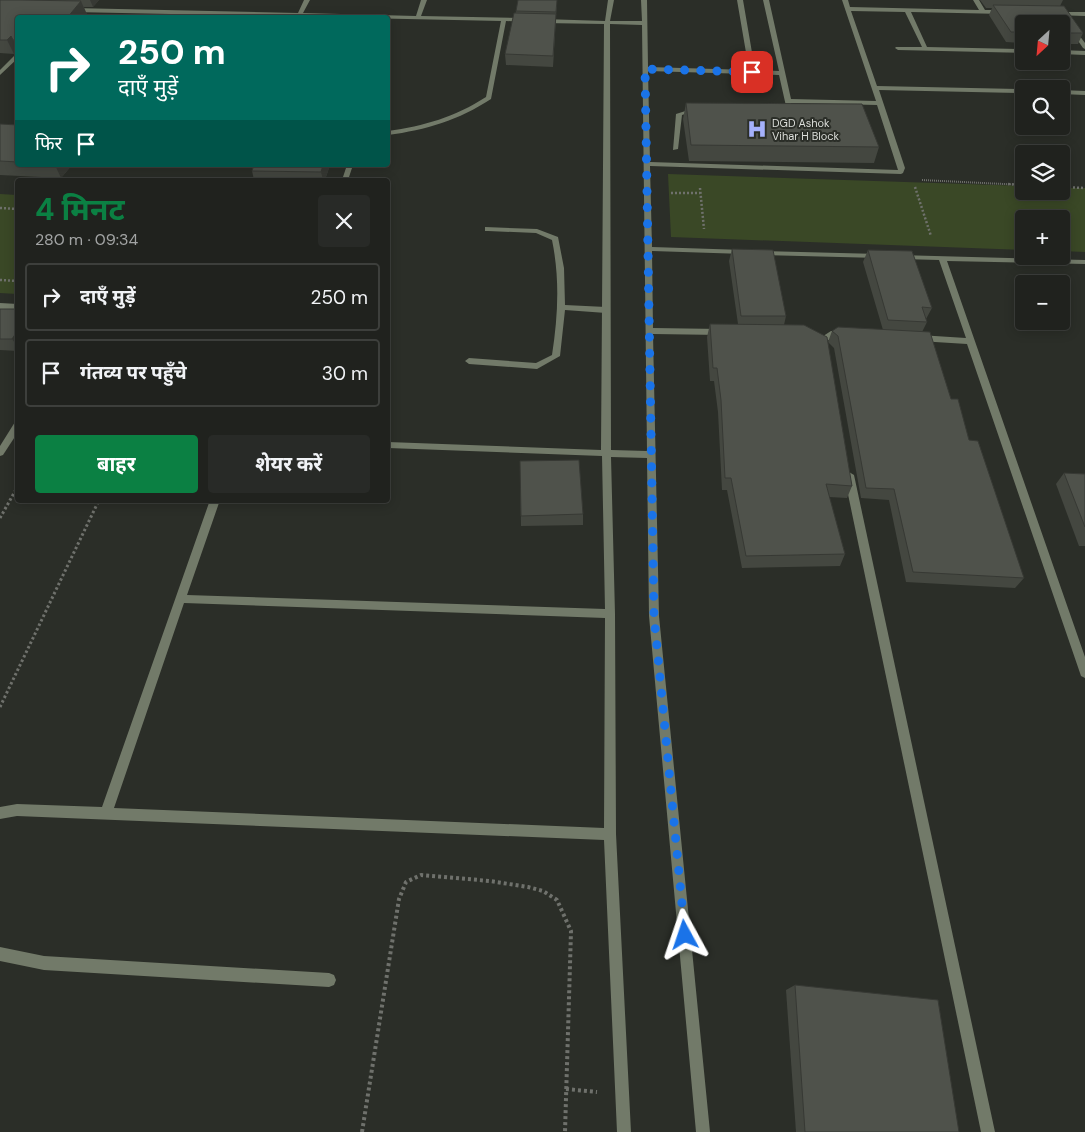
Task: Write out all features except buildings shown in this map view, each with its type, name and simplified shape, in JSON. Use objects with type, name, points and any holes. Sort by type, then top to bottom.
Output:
[{"type":"street","points":[[300,15],[307,0]]},
{"type":"street","points":[[418,18],[424,0]]},
{"type":"street","points":[[611,0],[607,22],[606,310],[606,454],[610,614],[610,834],[624,1132]]},
{"type":"street","points":[[644,0],[654,616],[703,1132]]},
{"type":"street","points":[[740,0],[752,72]]},
{"type":"street","points":[[766,0],[780,72],[791,114]]},
{"type":"street","points":[[647,164],[901,172],[902,168],[845,0]]},
{"type":"street","points":[[976,0],[983,12]]},
{"type":"street","points":[[848,8],[1012,13]]},
{"type":"street","points":[[67,10],[217,15]]},
{"type":"street","points":[[907,10],[925,48]]},
{"type":"street","points":[[1052,14],[1085,14]]},
{"type":"street","points":[[1062,14],[1085,46]]},
{"type":"street","points":[[390,17],[645,23]]},
{"type":"street","points":[[390,133],[431,127],[466,113],[489,98],[504,20]]},
{"type":"street","points":[[898,48],[1015,51]]},
{"type":"street","points":[[1070,52],[1085,52]]},
{"type":"street","points":[[2,70],[15,57]]},
{"type":"street","points":[[2,70],[15,68]]},
{"type":"street","points":[[645,69],[780,72]]},
{"type":"street","points":[[874,88],[1015,91]]},
{"type":"street","points":[[1070,92],[1085,93]]},
{"type":"street","points":[[787,101],[879,103]]},
{"type":"street","points":[[675,149],[679,114],[688,110],[709,110]]},
{"type":"street","points":[[782,114],[800,115]]},
{"type":"street","points":[[469,361],[537,366],[556,356],[563,287],[561,262],[555,239],[537,231],[488,229]]},
{"type":"street","points":[[648,249],[1085,262]]},
{"type":"street","points":[[942,258],[1085,673]]},
{"type":"street","points":[[0,306],[15,307]]},
{"type":"street","points":[[561,306],[606,310]]},
{"type":"street","points":[[650,331],[732,332]]},
{"type":"street","points":[[808,336],[824,345],[831,334],[850,335]]},
{"type":"street","points":[[910,338],[970,341]]},
{"type":"street","points":[[0,453],[15,429]]},
{"type":"street","points":[[390,444],[651,455]]},
{"type":"street","points":[[846,462],[988,1132]]},
{"type":"street","points":[[106,813],[214,503]]},
{"type":"street","points":[[181,599],[610,614]]},
{"type":"street","points":[[0,813],[18,810],[106,813],[610,834]]},
{"type":"street","points":[[0,954],[44,963],[329,980]]},
{"type":"path","points":[[913,179],[933,242]]},
{"type":"path","points":[[922,180],[1015,185]]},
{"type":"path","points":[[1070,187],[1085,188]]},
{"type":"path","points":[[647,192],[700,194]]},
{"type":"path","points":[[0,208],[15,208]]},
{"type":"path","points":[[0,280],[15,281]]},
{"type":"path","points":[[0,518],[15,491]]},
{"type":"path","points":[[0,707],[98,503]]},
{"type":"path","points":[[362,1132],[399,899],[406,882],[421,875],[515,885],[545,891],[555,898],[564,912],[571,931],[565,1132]]},
{"type":"green space","points":[[668,174],[1015,186],[1015,200],[1070,200],[1070,188],[1085,188],[1085,252],[1070,251],[1070,210],[1015,210],[1015,250],[671,237]]},
{"type":"green space","points":[[0,194],[15,195],[15,294],[0,293]]},
{"type":"place","name":"DGD Ashok Vihar H Block","points":[[757,129]]},
{"type":"route","points":[[685,935],[654,616],[645,69],[752,72]]}]
